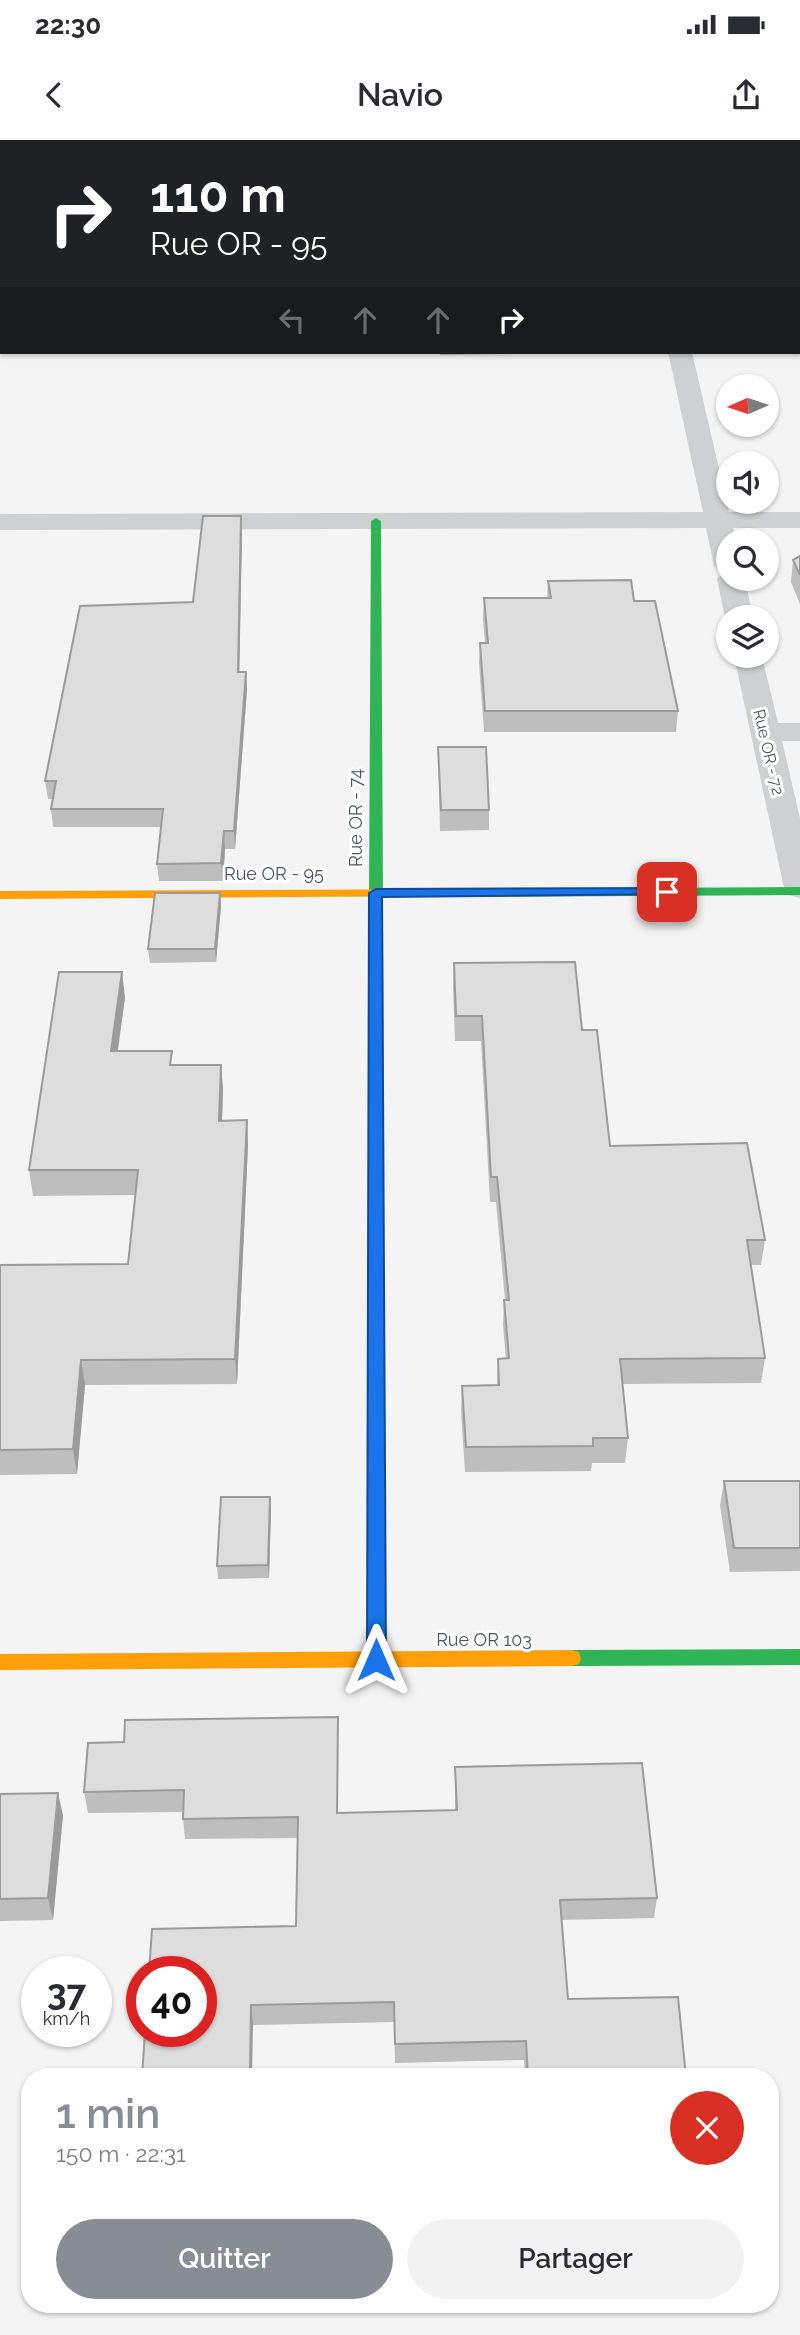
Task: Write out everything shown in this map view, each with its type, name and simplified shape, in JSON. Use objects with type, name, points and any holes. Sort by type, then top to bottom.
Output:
[{"type":"street","points":[[680,354],[720,528]]},
{"type":"street","points":[[0,523],[800,520]]},
{"type":"street","name":"Rue OR - 74","points":[[376,521],[376,1660]]},
{"type":"street","name":"Rue OR - 72","points":[[751,668],[800,889]]},
{"type":"street","points":[[765,732],[800,732]]},
{"type":"street","name":"Rue OR - 95","points":[[0,895],[800,889]]},
{"type":"street","name":"Rue OR 103","points":[[0,1662],[800,1657]]},
{"type":"building","points":[[203,516],[241,516],[238,672],[246,672],[234,831],[224,831],[221,863],[157,864],[163,809],[51,809],[56,781],[45,781],[80,606],[193,602]]},
{"type":"building","points":[[800,556],[800,575],[793,560]]},
{"type":"building","points":[[631,580],[634,601],[655,601],[678,711],[485,711],[480,643],[488,643],[484,598],[551,598],[548,581]]},
{"type":"building","points":[[438,747],[486,747],[489,810],[441,810]]},
{"type":"building","points":[[155,893],[220,893],[215,949],[148,949]]},
{"type":"building","points":[[575,962],[582,1030],[597,1030],[610,1146],[747,1143],[765,1240],[747,1240],[765,1358],[620,1359],[628,1438],[593,1438],[593,1446],[466,1447],[462,1386],[499,1385],[498,1359],[509,1358],[504,1300],[509,1300],[497,1177],[491,1177],[482,1016],[456,1016],[454,963]]},
{"type":"building","points":[[59,972],[122,972],[111,1051],[172,1051],[170,1065],[221,1065],[219,1121],[247,1120],[235,1359],[81,1360],[73,1449],[0,1450],[0,1265],[128,1264],[138,1170],[29,1170]]},
{"type":"building","points":[[724,1481],[800,1481],[800,1548],[734,1548]]},
{"type":"building","points":[[221,1497],[270,1497],[268,1565],[217,1566]]},
{"type":"building","points":[[338,1717],[337,1813],[457,1810],[455,1767],[642,1763],[657,1898],[560,1900],[568,1999],[678,1997],[685,2068],[528,2068],[526,2041],[395,2044],[394,2002],[251,2005],[250,2068],[143,2068],[144,2047],[217,2047],[217,1956],[150,1956],[152,1929],[296,1926],[298,1817],[183,1819],[184,1790],[84,1792],[88,1743],[124,1742],[125,1720]]},
{"type":"building","points":[[58,1793],[48,1898],[0,1899],[0,1794]]},
{"type":"traffic: fast","points":[[376,521],[376,895]]},
{"type":"traffic: fast","points":[[460,893],[800,891]]},
{"type":"traffic: fast","points":[[376,1255],[376,1660]]},
{"type":"traffic: fast","points":[[572,1658],[800,1657]]},
{"type":"traffic: slow","points":[[0,895],[460,893]]},
{"type":"traffic: slow","points":[[0,1662],[572,1658]]},
{"type":"traffic: jam","points":[[376,895],[376,1255]]},
{"type":"route","points":[[376,1660],[376,893],[667,892]]}]
